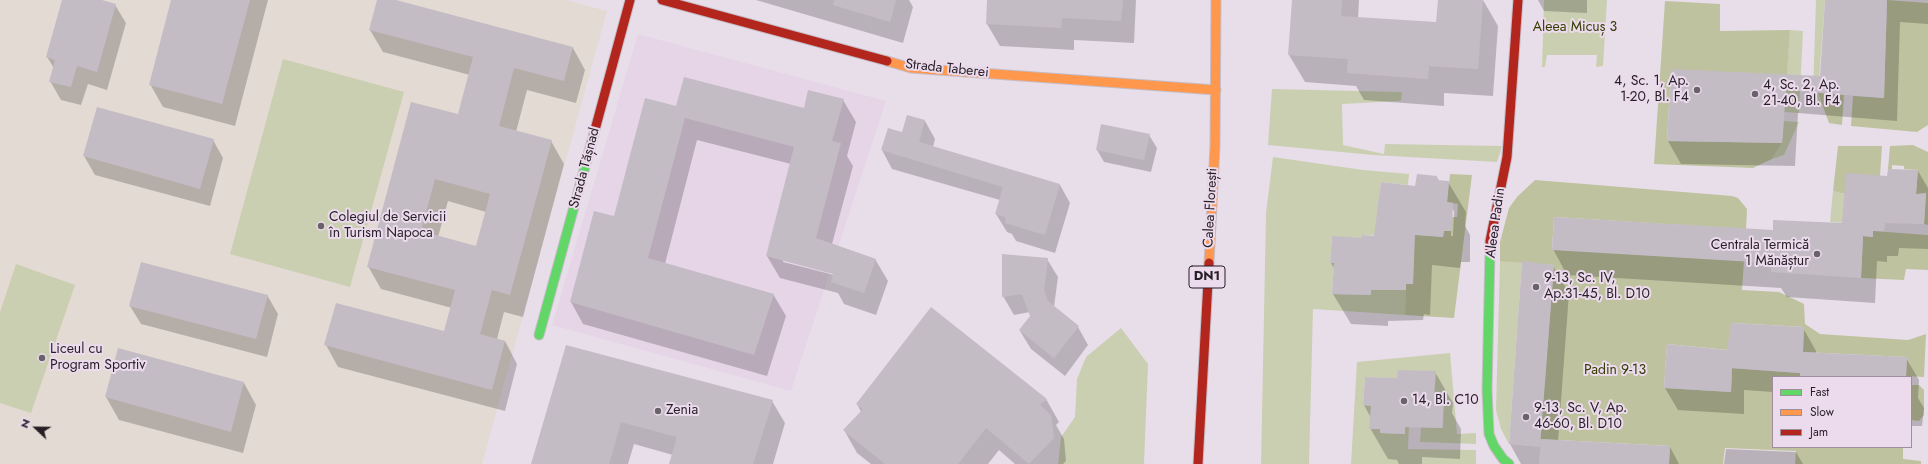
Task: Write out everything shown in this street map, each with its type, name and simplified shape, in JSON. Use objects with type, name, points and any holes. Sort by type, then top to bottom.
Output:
[{"type":"street","name":"Strada Tășnad","points":[[539,335],[630,0]]},
{"type":"street","name":"Strada Taberei","points":[[662,0],[911,68],[1216,90]]},
{"type":"street","name":"Calea Florești","points":[[1198,464],[1216,90],[1216,0]]},
{"type":"street","name":"Aleea Padin","points":[[1509,464],[1503,459],[1494,446],[1489,434],[1487,390],[1490,241],[1508,143],[1518,0]]},
{"type":"shaded area","name":"Colegiul de Servicii în Turism Napoca","points":[[0,0],[566,0],[607,11],[482,464],[0,464]]},
{"type":"shaded area","points":[[638,34],[886,101],[791,391],[552,325]]},
{"type":"green space","name":"Aleea Micuș 3","points":[[1544,0],[1607,0],[1603,66],[1596,67],[1597,55],[1547,55],[1545,67],[1542,67]]},
{"type":"green space","points":[[1816,0],[1825,0],[1818,93],[1821,104],[1813,93]]},
{"type":"green space","points":[[1887,0],[1928,3],[1928,125],[1917,132],[1851,126],[1853,96],[1884,98]]},
{"type":"green space","points":[[1665,1],[1720,4],[1720,31],[1790,30],[1787,75],[1671,70],[1667,141],[1782,143],[1772,159],[1753,168],[1654,164]]},
{"type":"green space","points":[[1790,30],[1803,31],[1799,113],[1784,112]]},
{"type":"green space","points":[[283,59],[404,92],[350,287],[230,254]]},
{"type":"green space","points":[[1272,89],[1402,92],[1401,101],[1342,104],[1343,145],[1384,154],[1385,144],[1502,146],[1497,162],[1373,155],[1268,145]]},
{"type":"green space","points":[[1818,93],[1844,95],[1842,125],[1829,123]]},
{"type":"green space","points":[[1784,121],[1799,122],[1784,155],[1772,159],[1782,143]]},
{"type":"green space","points":[[1913,145],[1928,152],[1928,225],[1924,224],[1926,194],[1916,194],[1918,170],[1904,169],[1904,166],[1892,165],[1892,170],[1888,169],[1890,146]]},
{"type":"green space","points":[[1838,146],[1882,146],[1880,176],[1845,194],[1833,191]]},
{"type":"green space","points":[[1273,157],[1363,170],[1409,174],[1408,185],[1381,182],[1378,211],[1382,236],[1362,235],[1362,245],[1332,236],[1330,263],[1334,263],[1332,294],[1371,295],[1371,283],[1406,290],[1405,315],[1313,309],[1309,464],[1261,464],[1266,213]]},
{"type":"green space","points":[[1450,174],[1472,175],[1454,318],[1405,315],[1406,284],[1413,284],[1414,228],[1420,235],[1443,237],[1444,231],[1452,231],[1452,217],[1457,217],[1458,204],[1447,202]]},
{"type":"green space","name":"Padin 9-13","points":[[1535,180],[1732,196],[1738,198],[1747,209],[1746,229],[1554,217],[1552,249],[1744,261],[1742,290],[1779,292],[1804,304],[1805,324],[1820,334],[1908,340],[1926,334],[1924,377],[1906,376],[1907,357],[1803,352],[1804,327],[1732,323],[1729,350],[1667,344],[1664,388],[1731,392],[1732,375],[1722,374],[1728,368],[1800,373],[1800,376],[1772,376],[1772,448],[1903,448],[1903,459],[1921,461],[1921,464],[1795,464],[1796,451],[1725,448],[1723,464],[1669,464],[1670,446],[1540,439],[1554,265],[1500,261],[1500,242],[1509,208],[1517,197]]},
{"type":"green space","points":[[1833,191],[1845,194],[1849,223],[1830,222]]},
{"type":"green space","points":[[1873,231],[1928,235],[1928,270],[1906,269],[1904,280],[1861,278],[1863,236],[1873,237]]},
{"type":"green space","points":[[1500,261],[1522,261],[1509,444],[1501,429],[1496,410]]},
{"type":"green space","points":[[16,264],[75,285],[31,413],[0,403],[0,312]]},
{"type":"green space","points":[[1121,328],[1148,364],[1144,464],[1058,464],[1061,437],[1075,417],[1077,379],[1086,357]]},
{"type":"green space","points":[[1450,353],[1457,434],[1476,433],[1476,444],[1420,442],[1421,427],[1443,428],[1444,397],[1434,397],[1397,385],[1391,378],[1365,377],[1363,405],[1371,406],[1370,429],[1380,429],[1380,433],[1405,434],[1405,422],[1409,426],[1408,449],[1476,450],[1476,464],[1351,464],[1357,362]]},
{"type":"green space","points":[[1912,385],[1919,385],[1924,390],[1924,415],[1919,421],[1912,420]]},
{"type":"building","points":[[62,0],[102,0],[116,4],[97,72],[77,66],[71,87],[49,82],[55,60],[46,57]]},
{"type":"building","points":[[171,0],[250,0],[222,104],[149,85]]},
{"type":"building","points":[[377,0],[396,0],[573,47],[564,81],[514,68],[499,126],[552,140],[510,295],[492,290],[480,334],[505,341],[492,390],[324,345],[336,303],[444,331],[455,290],[367,267],[411,102],[458,114],[473,57],[369,30]],"holes":[[[435,179],[490,194],[476,246],[421,231]]]},
{"type":"building","points":[[834,0],[896,0],[890,22],[833,5]]},
{"type":"building","points":[[987,0],[1123,0],[1121,21],[1062,18],[1061,28],[986,24]]},
{"type":"building","points":[[1292,0],[1342,0],[1341,16],[1436,22],[1438,0],[1483,0],[1478,69],[1429,66],[1428,79],[1347,73],[1348,59],[1288,55]]},
{"type":"building","points":[[1825,0],[1887,0],[1884,98],[1786,90],[1782,143],[1667,141],[1671,69],[1820,76]]},
{"type":"building","points":[[684,77],[804,108],[808,90],[844,99],[832,141],[841,143],[816,238],[876,259],[864,293],[831,282],[833,274],[766,256],[794,147],[685,118],[648,258],[774,294],[754,355],[570,302],[594,211],[614,216],[645,98],[676,106]]},
{"type":"building","points":[[97,107],[214,139],[200,189],[83,156]]},
{"type":"building","points":[[907,115],[925,120],[919,142],[1060,184],[1045,235],[1005,223],[1006,217],[995,214],[1003,187],[881,150],[888,128],[902,132]]},
{"type":"building","points":[[1101,124],[1150,134],[1144,160],[1096,150]]},
{"type":"building","points":[[1888,169],[1918,170],[1916,194],[1926,193],[1924,224],[1885,223],[1884,231],[1873,231],[1873,237],[1863,236],[1861,278],[1771,272],[1771,263],[1552,250],[1554,217],[1773,230],[1773,220],[1842,223],[1846,173],[1887,176]]},
{"type":"building","points":[[1417,174],[1437,176],[1437,180],[1449,181],[1447,202],[1453,203],[1452,231],[1444,231],[1443,237],[1415,235],[1413,284],[1406,284],[1406,290],[1371,290],[1371,295],[1332,294],[1334,263],[1330,263],[1332,236],[1362,238],[1362,235],[1374,236],[1381,182],[1415,186]]},
{"type":"building","points":[[1002,254],[1048,258],[1044,290],[1048,301],[1079,326],[1054,358],[1019,330],[1030,316],[1022,294],[1002,297]]},
{"type":"building","points":[[1522,261],[1554,265],[1540,447],[1509,444]]},
{"type":"building","points":[[141,262],[268,295],[256,339],[129,306]]},
{"type":"building","points":[[931,307],[1047,399],[1040,405],[1051,415],[1054,438],[1029,464],[986,428],[958,464],[885,464],[843,430],[863,409],[856,404]]},
{"type":"building","points":[[1731,323],[1804,327],[1803,352],[1907,357],[1906,376],[1800,376],[1800,373],[1732,368],[1731,392],[1664,388],[1667,344],[1727,350]]},
{"type":"building","name":"Zenia","points":[[566,345],[773,400],[753,464],[669,464],[677,437],[621,422],[609,464],[531,464]]},
{"type":"building","points":[[118,348],[244,382],[231,432],[105,397]]},
{"type":"building","name":"14, Bl. C10","points":[[1398,370],[1436,371],[1434,397],[1444,397],[1442,428],[1405,427],[1405,434],[1380,433],[1380,429],[1369,429],[1371,406],[1363,405],[1365,377],[1397,378]]},
{"type":"building","points":[[1541,439],[1670,446],[1669,464],[1539,464]]},
{"type":"traffic: fast","points":[[539,335],[589,152]]},
{"type":"traffic: fast","points":[[1490,251],[1487,390],[1489,434],[1494,446],[1503,459],[1509,464]]},
{"type":"traffic: slow","points":[[1209,263],[1215,146],[1216,0]]},
{"type":"traffic: slow","points":[[887,61],[911,68],[1216,90]]},
{"type":"traffic: jam","points":[[589,152],[630,0]]},
{"type":"traffic: jam","points":[[662,0],[887,61]]},
{"type":"traffic: jam","points":[[1490,251],[1490,241],[1507,157],[1518,0]]},
{"type":"traffic: jam","points":[[1198,464],[1209,263]]},
{"type":"place","name":"4, Sc. 1, Ap. 1-20, Bl. F4","points":[[1697,90]]},
{"type":"place","name":"4, Sc. 2, Ap. 21-40, Bl. F4","points":[[1755,94]]},
{"type":"place","name":"Colegiul de Servicii în Turism Napoca","points":[[321,226]]},
{"type":"place","name":"Centrala Termică 1 Mănăștur","points":[[1817,254]]},
{"type":"place","name":"9-13, Sc. IV, Ap.31-45, Bl. D10","points":[[1536,287]]},
{"type":"place","name":"Liceul cu Program Sportiv","points":[[42,358]]},
{"type":"place","name":"14, Bl. C10","points":[[1404,401]]},
{"type":"place","name":"Zenia","points":[[658,411]]},
{"type":"place","name":"9-13, Sc. V, Ap. 46-60, Bl. D10","points":[[1526,417]]}]
